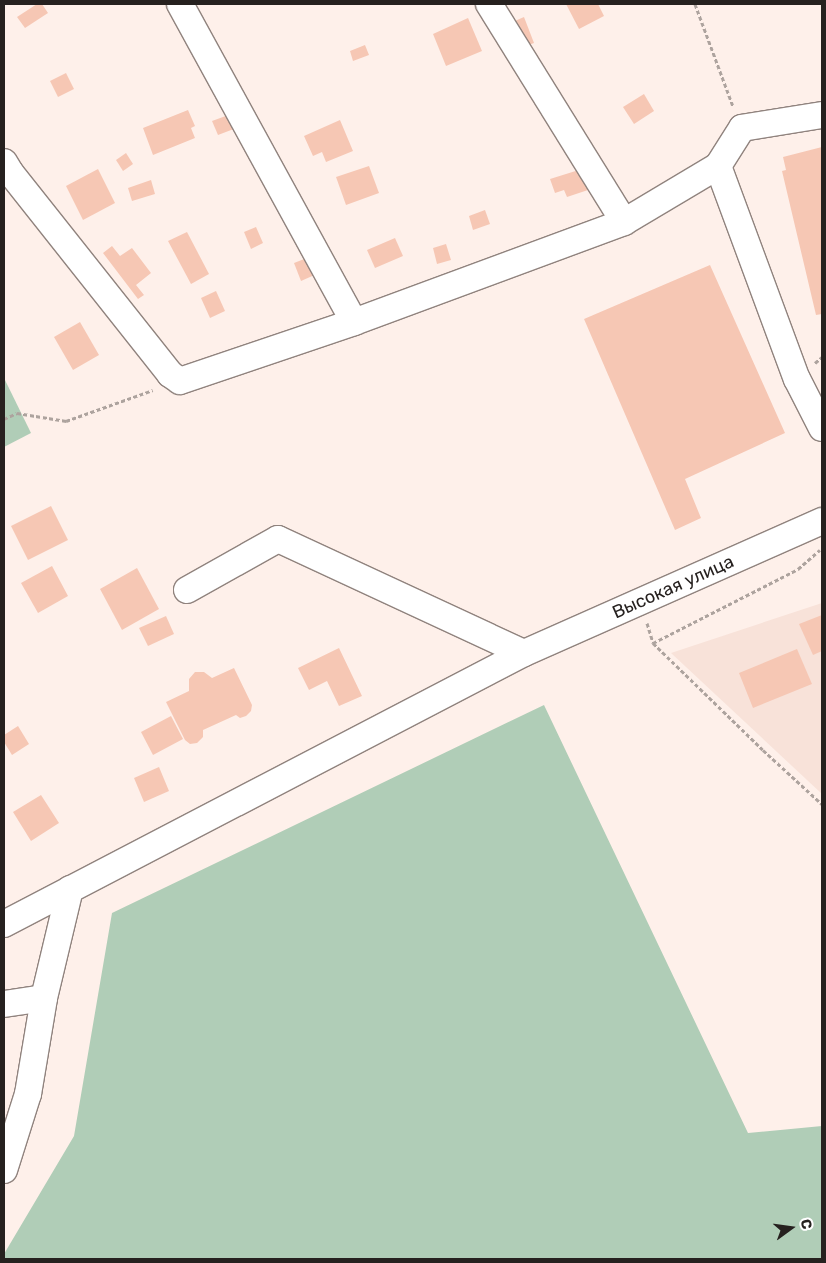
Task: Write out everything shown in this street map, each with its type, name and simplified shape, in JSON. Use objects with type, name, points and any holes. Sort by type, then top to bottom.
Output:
[{"type":"street","points":[[180,4],[354,322]]},
{"type":"street","points":[[489,4],[624,222]]},
{"type":"street","points":[[4,162],[170,374],[180,381],[354,322],[624,222],[718,166],[742,128],[822,115]]},
{"type":"street","points":[[718,166],[797,380],[822,428]]},
{"type":"street","name":"Высокая улица","points":[[4,924],[524,653],[822,521]]},
{"type":"street","points":[[187,590],[278,539],[524,653]]},
{"type":"street","points":[[4,1170],[28,1094],[44,998],[70,889]]},
{"type":"street","points":[[4,1004],[44,998]]},
{"type":"path","points":[[695,4],[742,128]]},
{"type":"path","points":[[4,419],[17,413],[66,422],[180,381]]},
{"type":"path","points":[[653,643],[798,569],[822,545]]},
{"type":"path","points":[[641,601],[653,643],[763,750],[822,804]]},
{"type":"shaded area","points":[[822,603],[822,794],[671,653]]},
{"type":"green space","points":[[4,378],[31,433],[4,447]]},
{"type":"green space","points":[[544,705],[748,1133],[822,1126],[822,1259],[4,1259],[4,1254],[74,1136],[112,913]]},
{"type":"building","points":[[37,4],[42,4],[48,13],[25,28],[17,17]]},
{"type":"building","points":[[566,4],[598,4],[604,16],[579,29]]},
{"type":"building","points":[[524,17],[534,43],[517,49],[508,24]]},
{"type":"building","points":[[468,18],[482,51],[446,66],[433,34]]},
{"type":"building","points":[[365,45],[369,55],[353,61],[350,51]]},
{"type":"building","points":[[66,73],[74,89],[58,97],[50,81]]},
{"type":"building","points":[[644,94],[654,111],[634,124],[623,107]]},
{"type":"building","points":[[188,110],[195,126],[191,128],[195,138],[153,155],[143,128]]},
{"type":"building","points":[[234,113],[239,127],[218,135],[212,121]]},
{"type":"building","points":[[340,120],[353,151],[326,162],[322,152],[313,156],[304,136]]},
{"type":"building","points":[[822,147],[822,314],[816,315],[782,171],[786,170],[783,157]]},
{"type":"building","points":[[126,153],[133,164],[123,171],[116,160]]},
{"type":"building","points":[[369,166],[379,193],[346,205],[336,177]]},
{"type":"building","points":[[98,169],[115,203],[83,220],[66,186]]},
{"type":"building","points":[[582,169],[588,190],[567,197],[564,190],[555,193],[550,179]]},
{"type":"building","points":[[151,180],[155,194],[132,201],[128,188]]},
{"type":"building","points":[[485,210],[490,224],[473,230],[469,216]]},
{"type":"building","points":[[256,227],[263,243],[251,249],[244,232]]},
{"type":"building","points":[[187,232],[209,274],[191,284],[168,241]]},
{"type":"building","points":[[395,238],[403,256],[375,268],[367,250]]},
{"type":"building","points":[[446,244],[451,260],[437,264],[433,248]]},
{"type":"building","points":[[112,246],[120,256],[132,248],[151,273],[136,285],[144,295],[138,299],[103,253]]},
{"type":"building","points":[[312,256],[319,273],[301,281],[294,263]]},
{"type":"building","points":[[710,265],[785,433],[685,479],[701,518],[675,530],[584,319]]},
{"type":"building","points":[[216,291],[225,311],[210,318],[201,298]]},
{"type":"building","points":[[80,322],[99,355],[73,370],[54,337]]},
{"type":"building","points":[[51,506],[68,540],[28,560],[11,526]]},
{"type":"building","points":[[52,566],[68,596],[38,613],[21,583]]},
{"type":"building","points":[[137,568],[159,609],[122,630],[100,589]]},
{"type":"building","points":[[822,615],[822,651],[813,655],[799,624]]},
{"type":"building","points":[[166,616],[174,634],[148,646],[139,628]]},
{"type":"building","points":[[339,648],[362,696],[339,706],[327,681],[309,690],[298,668]]},
{"type":"building","points":[[797,649],[812,684],[753,708],[739,673]]},
{"type":"building","points":[[234,668],[252,705],[251,711],[246,716],[240,718],[236,715],[203,730],[203,737],[197,743],[190,744],[185,740],[166,702],[189,691],[189,679],[195,672],[204,672],[212,678]]},
{"type":"building","points":[[171,716],[183,739],[153,755],[141,732]]},
{"type":"building","points":[[18,726],[29,744],[12,755],[4,742],[4,735]]},
{"type":"building","points":[[159,767],[169,791],[144,802],[134,778]]},
{"type":"building","points":[[41,795],[59,823],[31,841],[13,812]]}]
